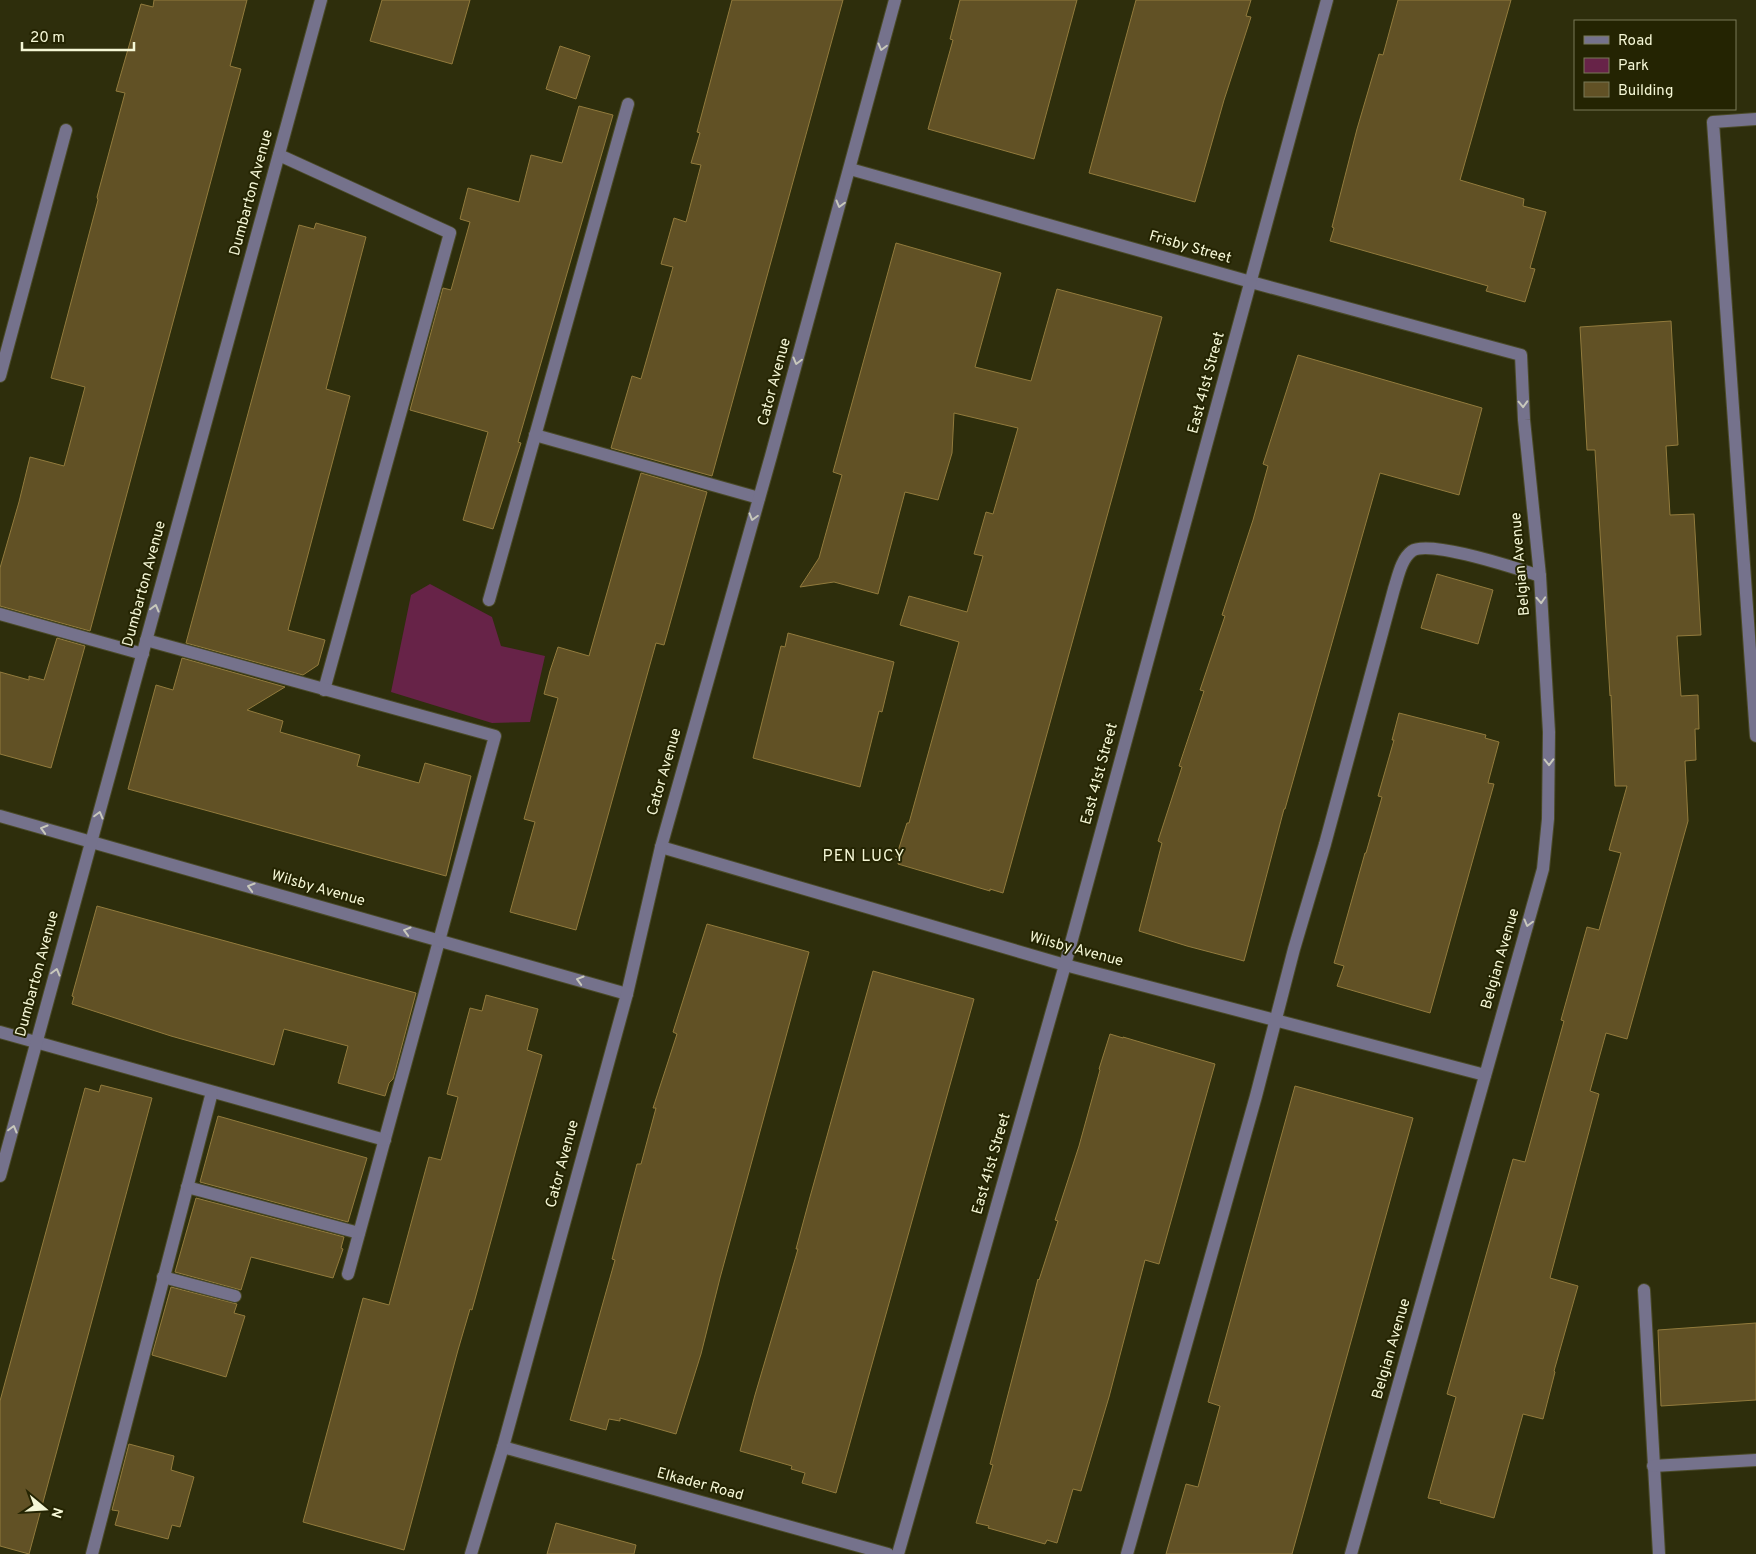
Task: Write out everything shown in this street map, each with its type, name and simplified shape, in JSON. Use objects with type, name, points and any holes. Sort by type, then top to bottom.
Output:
[{"type":"street","name":"Dumbarton Avenue","points":[[0,1176],[322,0]]},
{"type":"street","name":"Cator Avenue","points":[[471,1554],[503,1447],[627,994],[661,847],[850,169],[895,0]]},
{"type":"street","name":"East 41st Street","points":[[898,1554],[1065,965],[1327,0]]},
{"type":"street","points":[[489,600],[628,104]]},
{"type":"street","points":[[1756,119],[1713,122],[1756,736]]},
{"type":"street","points":[[0,376],[66,130]]},
{"type":"street","points":[[279,155],[450,233],[324,690]]},
{"type":"street","name":"Frisby Street","points":[[850,169],[1251,282],[1521,355]]},
{"type":"street","name":"Belgian Avenue","points":[[1351,1554],[1543,869],[1548,818],[1549,732],[1540,576],[1524,420],[1521,355]]},
{"type":"street","points":[[535,435],[759,498]]},
{"type":"street","points":[[1127,1554],[1402,565],[1412,552],[1422,547],[1440,549],[1502,564],[1540,576]]},
{"type":"street","points":[[0,614],[143,654]]},
{"type":"street","points":[[146,640],[495,736],[348,1274]]},
{"type":"street","name":"Wilsby Avenue","points":[[0,816],[627,994]]},
{"type":"street","name":"Wilsby Avenue","points":[[661,847],[1065,965],[1485,1076]]},
{"type":"street","points":[[0,1032],[385,1140]]},
{"type":"street","points":[[92,1554],[212,1092]]},
{"type":"street","points":[[187,1187],[359,1233]]},
{"type":"street","points":[[163,1277],[235,1296]]},
{"type":"street","points":[[1644,1290],[1659,1554]]},
{"type":"street","name":"Elkader Road","points":[[503,1447],[888,1554]]},
{"type":"street","points":[[1653,1466],[1756,1460]]},
{"type":"green space","points":[[430,584],[492,617],[501,646],[545,656],[530,722],[492,723],[391,692],[411,595]]},
{"type":"building","points":[[154,0],[247,0],[230,66],[241,69],[90,631],[0,606],[0,568],[30,457],[64,466],[85,387],[51,378],[125,93],[116,91],[141,4],[153,7]]},
{"type":"building","points":[[382,0],[470,0],[452,64],[370,41]]},
{"type":"building","points":[[732,0],[843,0],[712,476],[611,448],[632,376],[641,379],[673,267],[661,264],[674,218],[686,222],[701,165],[691,163],[700,133],[697,132]]},
{"type":"building","points":[[960,0],[1077,0],[1034,159],[928,129],[953,40],[950,39]]},
{"type":"building","points":[[1136,0],[1251,0],[1246,16],[1251,17],[1224,100],[1195,202],[1089,173]]},
{"type":"building","points":[[1398,0],[1511,0],[1460,180],[1524,199],[1523,206],[1546,212],[1530,268],[1535,269],[1525,302],[1486,291],[1488,286],[1330,241],[1357,129],[1379,54],[1383,55]]},
{"type":"building","points":[[560,46],[590,56],[576,99],[546,89]]},
{"type":"building","points":[[579,106],[613,115],[518,442],[521,443],[493,529],[463,520],[488,432],[410,410],[443,288],[451,290],[470,222],[460,219],[468,188],[519,202],[531,155],[562,163]]},
{"type":"building","points":[[316,223],[366,237],[326,389],[350,396],[288,630],[325,640],[318,665],[303,675],[186,643],[299,225],[314,229]]},
{"type":"building","points":[[896,243],[1001,273],[975,367],[1031,381],[1057,289],[1162,317],[1003,893],[990,889],[990,891],[898,864],[899,858],[896,857],[907,823],[909,823],[959,642],[900,625],[909,596],[967,612],[983,556],[974,554],[986,512],[993,514],[1018,428],[954,413],[952,453],[938,500],[905,492],[878,594],[834,582],[800,587],[819,558],[842,475],[833,472]]},
{"type":"building","points":[[1671,321],[1678,445],[1666,446],[1670,515],[1694,514],[1701,635],[1677,636],[1681,696],[1698,695],[1699,729],[1695,729],[1696,760],[1685,761],[1688,821],[1627,1039],[1606,1033],[1590,1091],[1599,1094],[1550,1278],[1578,1286],[1554,1371],[1543,1419],[1523,1414],[1494,1518],[1428,1498],[1456,1397],[1447,1394],[1513,1159],[1525,1162],[1564,1021],[1561,1020],[1587,927],[1599,930],[1621,853],[1609,850],[1627,786],[1615,786],[1595,450],[1587,450],[1580,327]]},
{"type":"building","points":[[1298,355],[1482,408],[1459,495],[1380,473],[1284,809],[1244,961],[1139,931],[1162,843],[1158,841],[1182,767],[1179,766],[1204,691],[1200,690],[1225,616],[1222,615],[1253,520],[1268,466],[1263,464]]},
{"type":"building","points":[[641,473],[707,492],[664,645],[656,643],[576,930],[510,912],[535,822],[524,819],[558,698],[544,694],[550,671],[558,647],[589,656]]},
{"type":"building","points":[[1437,574],[1493,590],[1478,644],[1421,628]]},
{"type":"building","points":[[788,633],[894,662],[882,712],[879,711],[860,787],[753,758],[781,646],[785,647]]},
{"type":"building","points":[[57,638],[85,646],[51,768],[0,754],[0,672],[29,680],[29,676],[44,680]]},
{"type":"building","points":[[182,658],[285,687],[247,710],[283,721],[280,732],[360,755],[357,766],[419,783],[425,763],[471,776],[446,876],[128,789],[156,685],[173,690]]},
{"type":"building","points":[[1399,713],[1486,735],[1485,738],[1499,742],[1488,783],[1494,784],[1430,1013],[1337,986],[1344,966],[1334,963],[1382,797],[1378,796],[1394,740],[1392,740]]},
{"type":"building","points":[[97,906],[416,993],[393,1079],[389,1083],[385,1096],[338,1083],[348,1046],[284,1029],[274,1065],[171,1036],[72,1004],[74,997],[72,996]]},
{"type":"building","points":[[707,924],[809,952],[701,1354],[676,1434],[620,1418],[620,1421],[609,1419],[606,1430],[570,1420],[615,1260],[612,1259],[637,1164],[641,1164],[656,1108],[653,1108],[677,1034],[673,1032]]},
{"type":"building","points":[[873,971],[974,999],[836,1493],[802,1483],[805,1473],[791,1469],[792,1466],[740,1451],[798,1249],[796,1249]]},
{"type":"building","points":[[486,995],[538,1009],[527,1050],[542,1055],[472,1310],[470,1309],[458,1350],[404,1550],[303,1522],[363,1298],[389,1305],[429,1157],[441,1160],[458,1097],[447,1094],[470,1008],[482,1011]]},
{"type":"building","points":[[1110,1034],[1215,1064],[1159,1264],[1145,1260],[1109,1397],[1081,1491],[1073,1489],[1057,1543],[1047,1540],[1045,1544],[976,1523],[993,1465],[990,1464],[1038,1279],[1058,1221],[1055,1220],[1079,1146]]},
{"type":"building","points":[[101,1085],[152,1098],[29,1554],[0,1546],[0,1401],[85,1088],[99,1092]]},
{"type":"building","points":[[1295,1086],[1413,1118],[1292,1554],[1166,1554],[1186,1484],[1198,1487],[1220,1406],[1208,1402]]},
{"type":"building","points":[[218,1116],[367,1158],[348,1222],[200,1182]]},
{"type":"building","points":[[196,1198],[344,1237],[341,1248],[343,1249],[333,1278],[251,1257],[241,1290],[175,1272]]},
{"type":"building","points":[[171,1287],[237,1304],[234,1313],[245,1316],[226,1377],[152,1355]]},
{"type":"building","points":[[1756,1323],[1756,1400],[1661,1406],[1658,1330]]},
{"type":"building","points":[[129,1444],[174,1456],[171,1470],[194,1477],[180,1527],[172,1525],[168,1539],[115,1525],[119,1511],[112,1510]]},
{"type":"building","points":[[556,1523],[636,1545],[634,1554],[547,1554]]},
{"type":"district","name":"PEN LUCY","points":[[864,857]]}]
